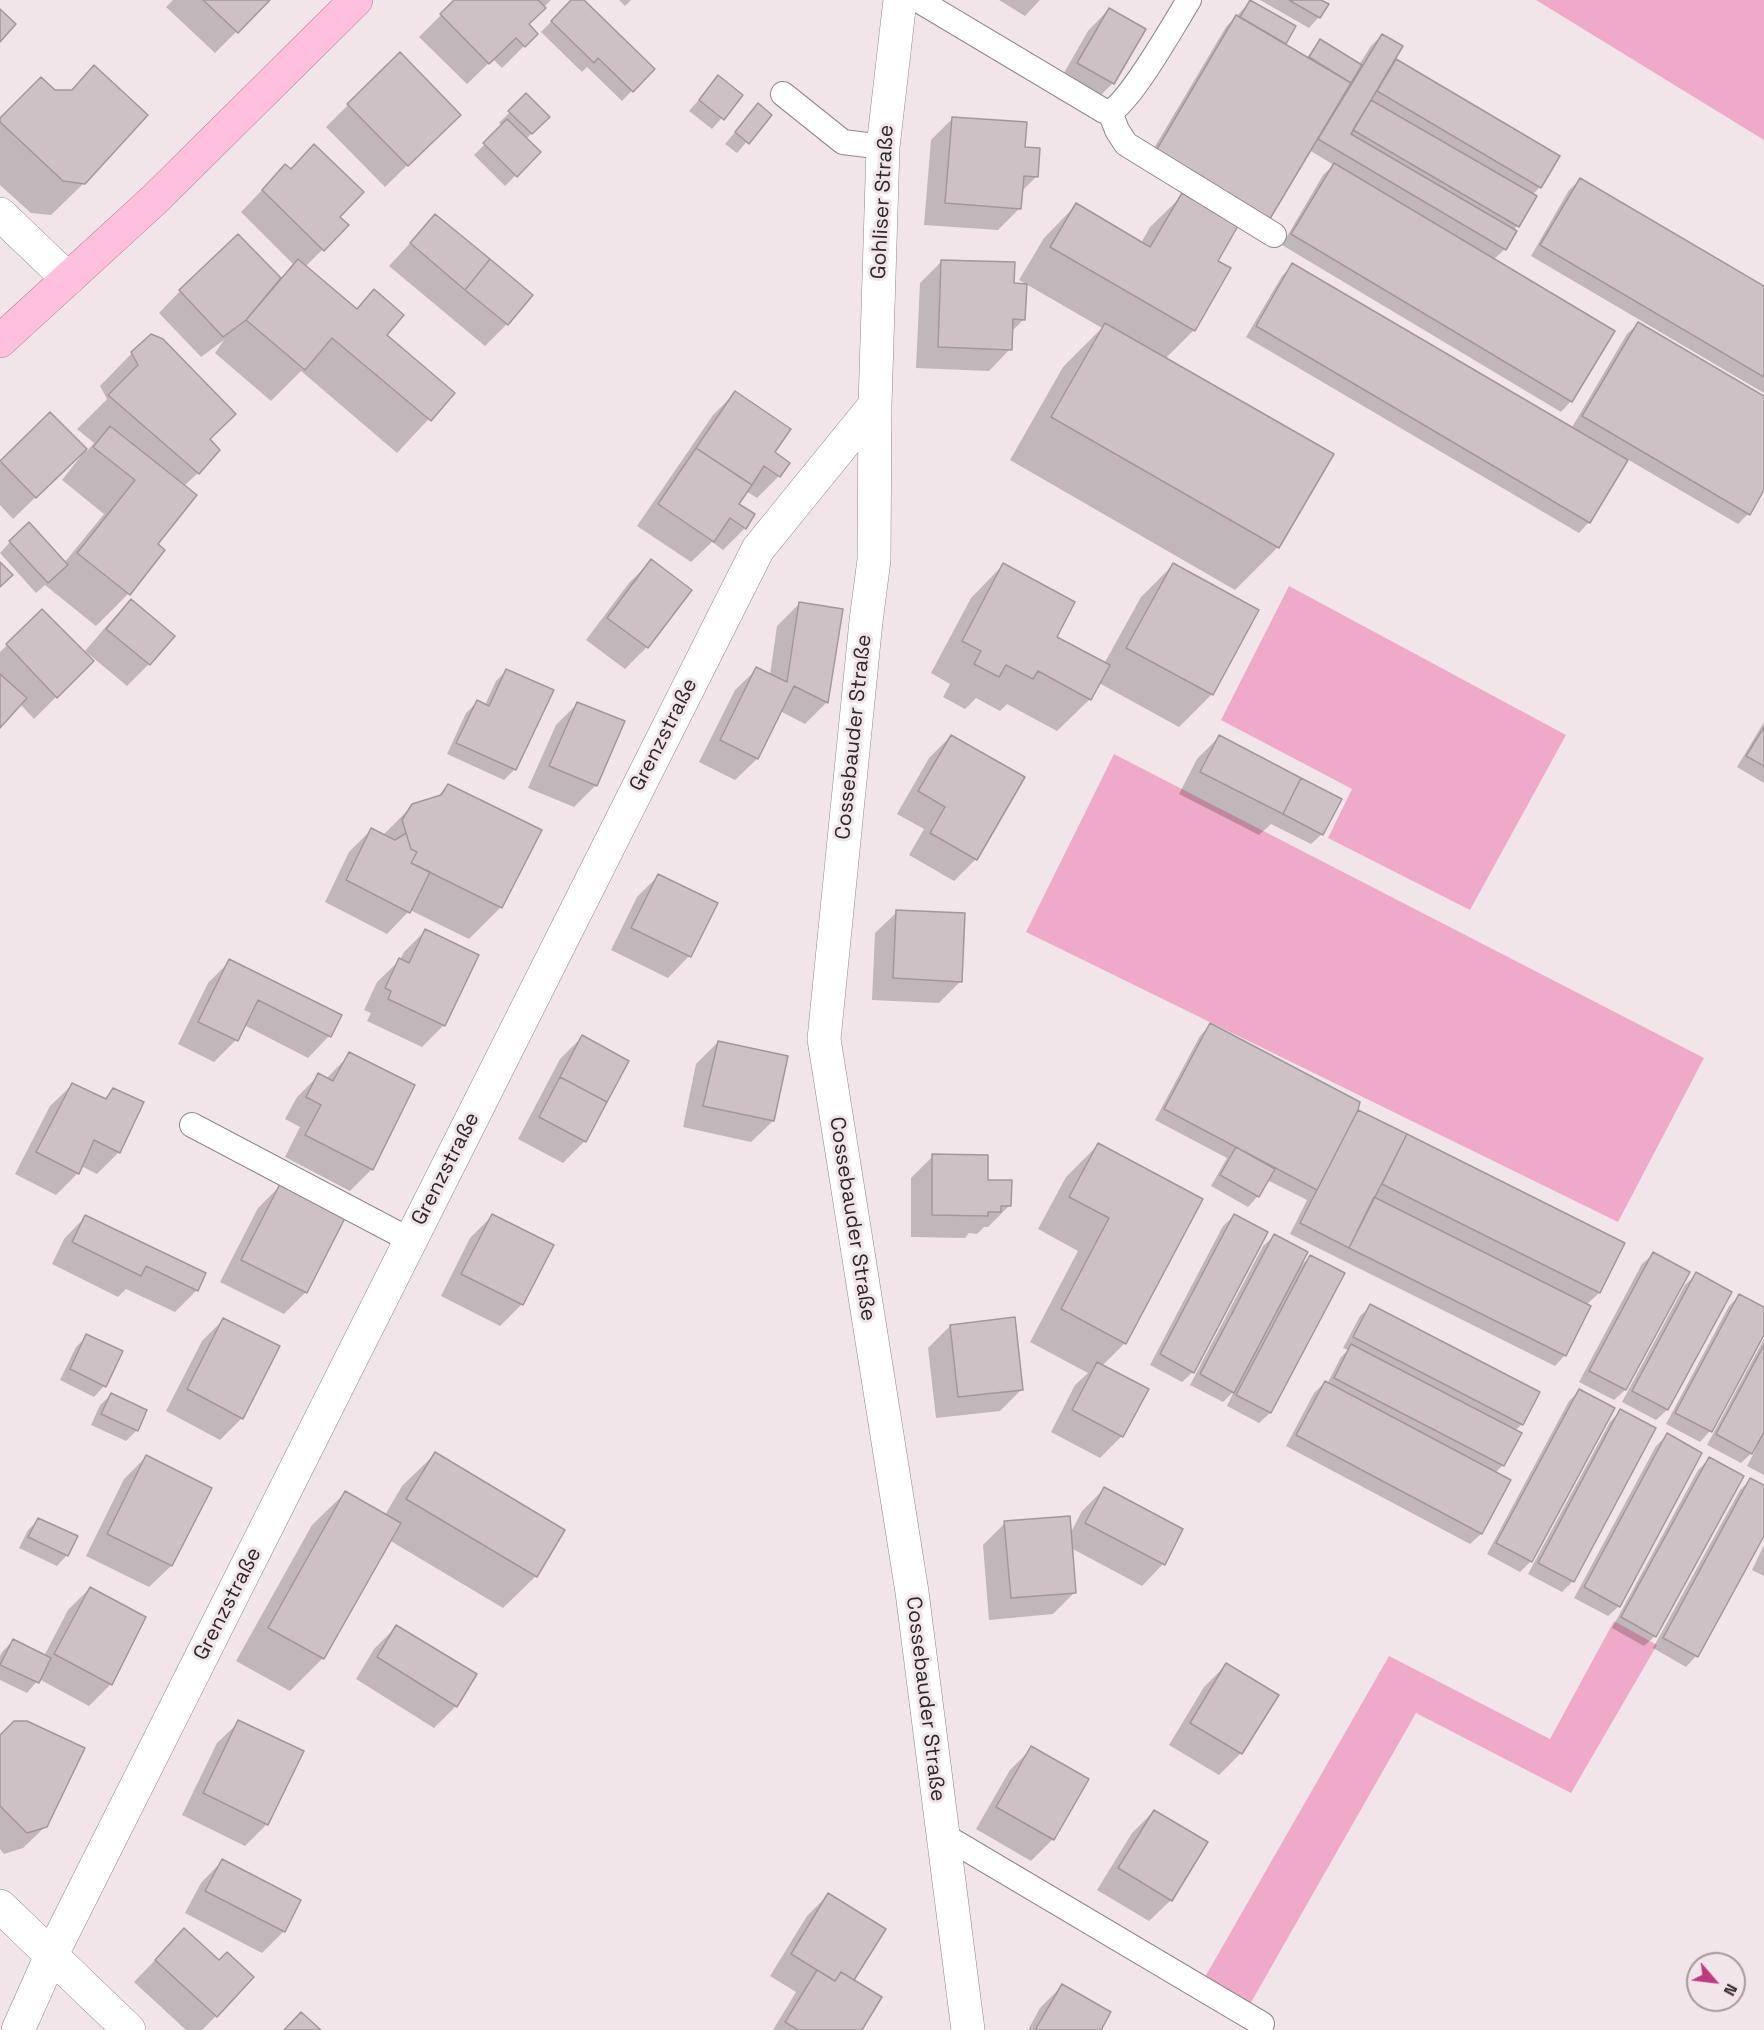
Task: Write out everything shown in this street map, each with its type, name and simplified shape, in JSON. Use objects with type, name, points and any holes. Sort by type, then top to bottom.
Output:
[{"type":"main road","points":[[0,341],[154,200],[357,0]]},
{"type":"street","name":"Gohliser Straße","points":[[875,405],[883,147],[900,0]]},
{"type":"street","points":[[0,214],[68,279]]},
{"type":"street","name":"Grenzstraße","points":[[18,2030],[51,1956],[758,549],[875,405]]},
{"type":"street","name":"Cossebauder Straße","points":[[875,405],[874,560],[824,1039],[912,1592],[968,2030]]},
{"type":"street","points":[[0,1906],[129,2030]]},
{"type":"lane","points":[[918,0],[1104,111],[1110,112],[1117,109],[1135,85],[1189,0]]},
{"type":"lane","points":[[783,94],[843,142],[883,147]]},
{"type":"lane","points":[[1110,112],[1126,144],[1274,235]]},
{"type":"lane","points":[[192,1125],[410,1240]]},
{"type":"lane","points":[[943,1835],[1262,2024]]},
{"type":"shaded area","points":[[1536,0],[1764,0],[1764,140]]},
{"type":"shaded area","points":[[1289,586],[1566,735],[1470,910],[1328,838],[1352,789],[1221,720]]},
{"type":"shaded area","points":[[1114,754],[1704,1058],[1618,1222],[1026,932]]},
{"type":"shaded area","points":[[1614,1621],[1657,1645],[1571,1793],[1416,1713],[1249,2006],[1205,1977],[1389,1656],[1550,1739]]},
{"type":"building","points":[[203,0],[270,0],[238,33]]},
{"type":"building","points":[[454,0],[538,0],[546,8],[529,24],[538,34],[525,47],[516,38],[489,64],[440,14]]},
{"type":"building","points":[[571,0],[584,0],[655,69],[633,92],[598,58],[594,63],[551,21]]},
{"type":"building","points":[[1250,0],[1296,26],[1286,44],[1240,17]]},
{"type":"building","points":[[1289,0],[1321,0],[1329,4],[1320,18]]},
{"type":"building","points":[[1109,8],[1146,29],[1114,84],[1077,63]]},
{"type":"building","points":[[0,9],[16,24],[0,42]]},
{"type":"building","points":[[1236,15],[1351,83],[1268,222],[1154,154]]},
{"type":"building","points":[[1382,34],[1403,46],[1351,134],[1517,231],[1506,250],[1318,139]]},
{"type":"building","points":[[1320,39],[1362,65],[1351,83],[1309,57]]},
{"type":"building","points":[[400,52],[461,115],[408,166],[347,104]]},
{"type":"building","points":[[1396,59],[1560,156],[1541,188],[1377,91]]},
{"type":"building","points":[[94,65],[148,115],[85,184],[63,181],[0,122],[0,118],[41,77],[55,90],[72,90]]},
{"type":"building","points":[[718,75],[743,95],[724,120],[699,100]]},
{"type":"building","points":[[526,93],[550,117],[532,134],[508,111]]},
{"type":"building","points":[[1371,100],[1537,196],[1519,227],[1353,130]]},
{"type":"building","points":[[758,103],[772,115],[749,144],[735,132]]},
{"type":"building","points":[[952,117],[1027,122],[1025,147],[1040,148],[1038,177],[1024,176],[1021,209],[945,203]]},
{"type":"building","points":[[507,119],[541,152],[517,177],[483,143]]},
{"type":"building","points":[[314,144],[364,192],[340,217],[349,225],[324,251],[262,190],[285,164],[291,169]]},
{"type":"building","points":[[1334,163],[1615,331],[1572,402],[1291,234]]},
{"type":"building","points":[[1580,178],[1764,286],[1764,377],[1540,245]]},
{"type":"building","points":[[1182,193],[1238,226],[1218,261],[1231,268],[1195,331],[1050,247],[1076,203],[1150,247]]},
{"type":"building","points":[[435,214],[490,259],[465,290],[410,243]]},
{"type":"building","points":[[238,234],[281,278],[246,320],[223,337],[179,290]]},
{"type":"building","points":[[298,259],[357,309],[374,289],[404,315],[387,335],[455,393],[431,421],[332,338],[305,370],[246,320]]},
{"type":"building","points":[[490,259],[533,295],[508,325],[465,290]]},
{"type":"building","points":[[941,260],[1015,262],[1014,283],[1027,284],[1025,320],[1013,319],[1012,350],[938,347]]},
{"type":"building","points":[[1292,263],[1628,460],[1590,523],[1256,326]]},
{"type":"building","points":[[1638,322],[1764,396],[1764,490],[1750,515],[1582,416]]},
{"type":"building","points":[[1105,323],[1334,454],[1279,548],[1051,417]]},
{"type":"building","points":[[151,334],[163,339],[236,414],[210,439],[220,450],[199,474],[108,395],[138,365],[131,352]]},
{"type":"building","points":[[735,391],[791,429],[775,452],[790,463],[780,477],[764,466],[752,485],[696,448]]},
{"type":"building","points":[[50,412],[87,449],[36,498],[0,461]]},
{"type":"building","points":[[110,426],[197,495],[158,544],[165,550],[130,595],[77,553],[135,480],[93,447]]},
{"type":"building","points":[[696,448],[752,485],[739,504],[755,514],[746,529],[730,518],[714,542],[658,504]]},
{"type":"building","points":[[29,522],[68,565],[48,583],[9,541]]},
{"type":"building","points":[[651,559],[692,590],[648,648],[607,618]]},
{"type":"building","points":[[0,562],[13,575],[0,587]]},
{"type":"building","points":[[1003,563],[1075,602],[1057,637],[1110,665],[1091,700],[1038,671],[1033,679],[1006,665],[999,677],[974,664],[981,651],[962,641]]},
{"type":"building","points":[[1173,563],[1259,610],[1213,695],[1126,648]]},
{"type":"building","points":[[131,599],[175,636],[150,665],[106,629]]},
{"type":"building","points":[[799,602],[843,609],[828,703],[794,686],[758,759],[720,740],[756,667],[787,682]]},
{"type":"building","points":[[42,609],[94,661],[57,698],[6,644]]},
{"type":"building","points":[[506,669],[554,690],[516,770],[456,743],[477,700],[489,706]]},
{"type":"building","points":[[0,674],[27,698],[0,728]]},
{"type":"building","points":[[577,702],[625,721],[597,786],[549,766]]},
{"type":"building","points":[[1764,727],[1764,766],[1746,756]]},
{"type":"building","points":[[951,735],[1025,777],[977,860],[930,833],[945,807],[918,791]]},
{"type":"building","points":[[1219,735],[1301,778],[1283,814],[1200,772]]},
{"type":"building","points":[[1301,778],[1342,799],[1323,835],[1283,814]]},
{"type":"building","points":[[448,784],[542,830],[502,908],[411,863],[417,852],[411,849],[402,820],[412,804],[441,795]]},
{"type":"building","points":[[371,828],[395,840],[406,833],[411,849],[417,852],[411,863],[430,872],[410,913],[346,880]]},
{"type":"building","points":[[658,874],[718,903],[691,957],[631,928]]},
{"type":"building","points":[[896,910],[965,913],[962,982],[893,978]]},
{"type":"building","points":[[425,929],[479,955],[445,1026],[388,999],[391,991],[385,988],[399,958],[409,963]]},
{"type":"building","points":[[229,959],[342,1015],[331,1037],[258,1000],[238,1041],[198,1022]]},
{"type":"building","points":[[1210,1023],[1360,1102],[1317,1190],[1164,1109]]},
{"type":"building","points":[[582,1035],[629,1061],[607,1102],[560,1077]]},
{"type":"building","points":[[718,1041],[788,1056],[774,1121],[703,1106]]},
{"type":"building","points":[[349,1052],[415,1085],[373,1170],[305,1135],[321,1105],[306,1097],[318,1073],[333,1081]]},
{"type":"building","points":[[560,1077],[607,1102],[586,1142],[539,1117]]},
{"type":"building","points":[[72,1083],[106,1099],[113,1088],[144,1102],[120,1153],[94,1140],[79,1174],[36,1152]]},
{"type":"building","points":[[1358,1110],[1407,1134],[1349,1248],[1300,1223]]},
{"type":"building","points":[[1407,1134],[1625,1243],[1600,1293],[1382,1184]]},
{"type":"building","points":[[1098,1143],[1203,1199],[1126,1344],[1061,1309],[1109,1218],[1069,1197]]},
{"type":"building","points":[[1236,1147],[1275,1169],[1259,1197],[1220,1175]]},
{"type":"building","points":[[932,1154],[988,1155],[988,1180],[1012,1180],[1011,1206],[1001,1206],[1001,1212],[988,1212],[988,1216],[932,1215]]},
{"type":"building","points":[[280,1184],[346,1216],[307,1293],[241,1260]]},
{"type":"building","points":[[1374,1197],[1591,1306],[1566,1356],[1349,1248]]},
{"type":"building","points":[[492,1214],[554,1245],[523,1305],[461,1274]]},
{"type":"building","points":[[1234,1214],[1268,1232],[1194,1373],[1160,1354]]},
{"type":"building","points":[[85,1215],[206,1273],[198,1291],[146,1266],[141,1276],[72,1242]]},
{"type":"building","points":[[1274,1234],[1308,1252],[1234,1393],[1200,1374]]},
{"type":"building","points":[[1653,1252],[1690,1272],[1626,1390],[1589,1371]]},
{"type":"building","points":[[1310,1255],[1345,1273],[1271,1413],[1236,1395]]},
{"type":"building","points":[[1696,1272],[1732,1292],[1668,1410],[1632,1391]]},
{"type":"building","points":[[1739,1294],[1764,1307],[1764,1335],[1712,1432],[1675,1413]]},
{"type":"building","points":[[1370,1304],[1540,1392],[1523,1425],[1353,1337]]},
{"type":"building","points":[[1015,1317],[1023,1390],[958,1397],[950,1325]]},
{"type":"building","points":[[223,1318],[280,1346],[243,1419],[187,1389]]},
{"type":"building","points":[[86,1334],[123,1351],[106,1387],[70,1369]]},
{"type":"building","points":[[1351,1344],[1522,1433],[1504,1466],[1334,1378]]},
{"type":"building","points":[[1764,1345],[1764,1432],[1752,1454],[1716,1434]]},
{"type":"building","points":[[1097,1362],[1149,1389],[1123,1437],[1072,1410]]},
{"type":"building","points":[[1325,1381],[1511,1480],[1482,1534],[1296,1435]]},
{"type":"building","points":[[1579,1389],[1615,1408],[1532,1562],[1496,1543]]},
{"type":"building","points":[[111,1393],[147,1410],[138,1431],[101,1414]]},
{"type":"building","points":[[1620,1409],[1656,1428],[1574,1582],[1538,1563]]},
{"type":"building","points":[[1667,1433],[1702,1453],[1620,1607],[1584,1587]]},
{"type":"building","points":[[435,1452],[565,1530],[537,1577],[406,1499]]},
{"type":"building","points":[[146,1455],[212,1488],[172,1566],[107,1534]]},
{"type":"building","points":[[1709,1457],[1744,1476],[1656,1637],[1621,1617]]},
{"type":"building","points":[[1750,1478],[1764,1485],[1764,1536],[1698,1657],[1663,1638]]},
{"type":"building","points":[[1104,1487],[1183,1529],[1165,1565],[1085,1523]]},
{"type":"building","points":[[345,1491],[401,1523],[324,1659],[268,1628]]},
{"type":"building","points":[[1070,1516],[1076,1593],[1011,1598],[1004,1521]]},
{"type":"building","points":[[38,1518],[78,1536],[68,1556],[28,1537]]},
{"type":"building","points":[[90,1587],[146,1617],[112,1685],[54,1654]]},
{"type":"building","points":[[396,1625],[477,1674],[457,1707],[377,1657]]},
{"type":"building","points":[[13,1639],[51,1658],[39,1683],[0,1665]]},
{"type":"building","points":[[1226,1663],[1279,1695],[1242,1754],[1190,1723]]},
{"type":"building","points":[[238,1720],[304,1751],[268,1825],[203,1793]]},
{"type":"building","points":[[14,1721],[27,1721],[85,1748],[47,1827],[27,1833],[0,1806],[0,1735]]},
{"type":"building","points":[[1031,1746],[1089,1779],[1054,1840],[996,1807]]},
{"type":"building","points":[[1154,1810],[1208,1842],[1172,1901],[1118,1868]]},
{"type":"building","points":[[222,1859],[301,1900],[285,1932],[205,1891]]},
{"type":"building","points":[[828,1893],[886,1929],[854,1980],[841,1972],[835,1981],[791,1954]]},
{"type":"building","points":[[184,1928],[219,1960],[227,1952],[254,1977],[217,2017],[155,1960]]},
{"type":"building","points":[[817,1970],[835,1981],[841,1972],[882,1997],[862,2030],[798,2030],[785,2022]]},
{"type":"building","points":[[1062,1984],[1111,2012],[1101,2030],[1035,2030]]},
{"type":"building","points":[[301,2012],[321,2030],[284,2030]]}]
